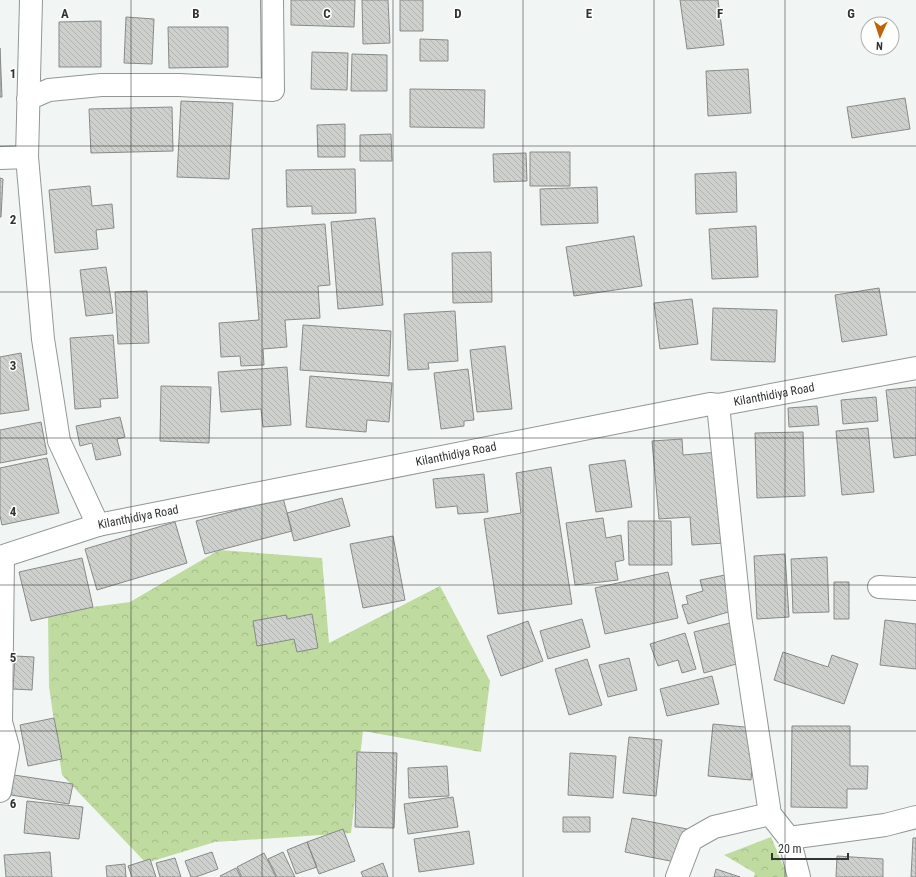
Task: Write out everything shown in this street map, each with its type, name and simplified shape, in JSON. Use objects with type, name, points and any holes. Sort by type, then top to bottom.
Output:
[{"type":"street","points":[[31,0],[27,157],[43,340],[59,441],[98,525]]},
{"type":"street","points":[[28,99],[49,90],[101,85],[179,85],[273,90],[272,0]]},
{"type":"street","points":[[0,158],[27,157]]},
{"type":"street","name":"Kilanthidiya Road","points":[[2,557],[98,525],[703,406],[718,405],[916,368]]},
{"type":"street","points":[[718,405],[740,616],[770,814],[789,838],[799,877]]},
{"type":"street","points":[[0,791],[8,747],[1,722],[2,557]]},
{"type":"street","points":[[879,587],[916,589]]},
{"type":"street","points":[[677,877],[692,840],[714,827],[770,814]]},
{"type":"street","points":[[789,838],[885,825],[916,817]]},
{"type":"green space","points":[[219,550],[322,558],[329,643],[440,586],[490,681],[481,752],[363,731],[351,833],[215,842],[146,863],[62,775],[49,687],[48,613],[130,602]]},
{"type":"green space","points":[[771,837],[788,877],[754,877],[755,873],[724,855]]},
{"type":"building","points":[[291,0],[355,0],[354,27],[291,25]]},
{"type":"building","points":[[362,0],[388,0],[390,43],[363,44]]},
{"type":"building","points":[[400,0],[423,0],[423,31],[400,31]]},
{"type":"building","points":[[680,0],[718,0],[724,45],[687,49]]},
{"type":"building","points":[[126,17],[154,19],[152,64],[124,63]]},
{"type":"building","points":[[101,21],[101,67],[59,67],[59,22]]},
{"type":"building","points":[[168,27],[228,27],[228,67],[169,68]]},
{"type":"building","points":[[420,39],[448,40],[448,61],[420,61]]},
{"type":"building","points":[[0,48],[2,97],[0,97]]},
{"type":"building","points":[[312,52],[348,53],[347,90],[311,89]]},
{"type":"building","points":[[352,54],[387,55],[387,91],[351,91]]},
{"type":"building","points":[[748,69],[751,113],[708,116],[706,71]]},
{"type":"building","points":[[410,89],[485,90],[484,128],[410,127]]},
{"type":"building","points":[[905,98],[910,129],[852,138],[847,107]]},
{"type":"building","points":[[181,101],[233,103],[229,179],[177,177]]},
{"type":"building","points":[[172,107],[173,151],[91,153],[89,109]]},
{"type":"building","points":[[345,124],[345,157],[318,157],[317,125]]},
{"type":"building","points":[[391,134],[392,161],[360,161],[360,135]]},
{"type":"building","points":[[530,152],[570,152],[570,186],[530,186]]},
{"type":"building","points":[[526,153],[527,181],[494,182],[493,154]]},
{"type":"building","points":[[355,169],[356,213],[312,214],[312,206],[287,207],[286,170]]},
{"type":"building","points":[[736,172],[737,212],[696,214],[695,174]]},
{"type":"building","points":[[0,178],[3,179],[1,217],[0,217]]},
{"type":"building","points":[[90,186],[92,206],[112,204],[114,228],[96,230],[98,249],[55,253],[49,190]]},
{"type":"building","points":[[597,187],[598,223],[541,225],[540,189]]},
{"type":"building","points":[[375,218],[383,305],[338,309],[331,222]]},
{"type":"building","points":[[325,224],[330,285],[318,286],[320,318],[285,320],[287,347],[263,349],[264,365],[241,366],[240,356],[221,357],[219,323],[259,320],[252,229]]},
{"type":"building","points":[[756,226],[758,277],[712,279],[709,229]]},
{"type":"building","points":[[634,236],[642,286],[574,296],[566,247]]},
{"type":"building","points":[[491,252],[492,302],[453,303],[452,253]]},
{"type":"building","points":[[106,267],[113,313],[86,316],[80,270]]},
{"type":"building","points":[[879,288],[887,335],[842,342],[835,295]]},
{"type":"building","points":[[147,291],[149,343],[118,344],[115,292]]},
{"type":"building","points":[[692,299],[698,344],[660,349],[654,303]]},
{"type":"building","points":[[713,308],[777,310],[775,362],[711,360]]},
{"type":"building","points":[[455,311],[458,361],[428,363],[429,369],[408,370],[404,314]]},
{"type":"building","points":[[303,325],[391,331],[389,376],[300,370]]},
{"type":"building","points":[[113,335],[118,398],[100,399],[101,407],[75,409],[70,338]]},
{"type":"building","points":[[505,346],[512,409],[477,412],[470,350]]},
{"type":"building","points":[[21,353],[29,410],[0,414],[0,357]]},
{"type":"building","points":[[287,367],[291,425],[263,427],[261,409],[221,412],[218,372]]},
{"type":"building","points":[[468,369],[474,420],[464,421],[464,426],[441,429],[434,373]]},
{"type":"building","points":[[310,376],[392,383],[389,422],[367,420],[366,432],[306,427]]},
{"type":"building","points":[[161,386],[211,387],[209,443],[160,441]]},
{"type":"building","points":[[916,387],[916,455],[894,458],[886,390]]},
{"type":"building","points":[[876,397],[878,421],[843,424],[841,400]]},
{"type":"building","points":[[817,406],[819,425],[789,427],[788,408]]},
{"type":"building","points":[[120,417],[125,437],[117,439],[121,455],[96,460],[92,443],[80,446],[76,426]]},
{"type":"building","points":[[41,422],[47,454],[0,463],[0,430]]},
{"type":"building","points":[[868,428],[874,492],[842,495],[836,431]]},
{"type":"building","points":[[803,432],[805,496],[757,498],[755,433]]},
{"type":"building","points":[[682,439],[683,455],[719,452],[725,543],[692,545],[690,517],[659,519],[652,441]]},
{"type":"building","points":[[47,458],[59,513],[2,525],[0,516],[0,468]]},
{"type":"building","points":[[625,460],[632,507],[596,512],[589,465]]},
{"type":"building","points":[[551,467],[572,604],[498,614],[484,519],[521,513],[516,473]]},
{"type":"building","points":[[484,474],[488,512],[458,514],[457,506],[436,508],[433,479]]},
{"type":"building","points":[[283,498],[292,531],[205,554],[196,521]]},
{"type":"building","points":[[342,498],[350,526],[294,541],[287,513]]},
{"type":"building","points":[[603,518],[606,538],[621,535],[624,560],[615,562],[618,580],[575,585],[566,523]]},
{"type":"building","points":[[628,521],[671,521],[672,565],[629,565]]},
{"type":"building","points":[[175,522],[187,563],[97,590],[85,549]]},
{"type":"building","points":[[393,536],[405,600],[363,608],[350,544]]},
{"type":"building","points":[[785,554],[789,617],[757,619],[754,556]]},
{"type":"building","points":[[827,557],[829,612],[793,613],[791,559]]},
{"type":"building","points":[[82,558],[93,607],[31,621],[19,572]]},
{"type":"building","points":[[668,572],[678,618],[605,634],[595,588]]},
{"type":"building","points":[[725,575],[735,610],[688,624],[682,605],[688,604],[686,596],[703,591],[700,580]]},
{"type":"building","points":[[834,582],[849,582],[849,619],[834,619]]},
{"type":"building","points":[[312,614],[318,648],[297,652],[294,639],[257,646],[253,621],[286,615],[287,619]]},
{"type":"building","points":[[582,619],[590,647],[548,659],[540,631]]},
{"type":"building","points":[[885,620],[916,624],[916,669],[880,665]]},
{"type":"building","points":[[528,621],[543,661],[501,676],[487,636]]},
{"type":"building","points":[[730,623],[740,663],[704,673],[694,632]]},
{"type":"building","points":[[685,633],[696,669],[682,673],[678,660],[658,666],[650,644]]},
{"type":"building","points":[[783,652],[828,667],[832,655],[858,664],[844,704],[774,680]]},
{"type":"building","points":[[15,656],[34,657],[32,690],[13,689]]},
{"type":"building","points":[[629,658],[637,690],[608,697],[599,665]]},
{"type":"building","points":[[587,659],[602,705],[569,715],[555,669]]},
{"type":"building","points":[[712,676],[719,704],[667,716],[660,689]]},
{"type":"building","points":[[54,718],[62,759],[28,766],[20,725]]},
{"type":"building","points":[[713,724],[755,728],[751,780],[708,776]]},
{"type":"building","points":[[792,726],[850,726],[850,766],[868,766],[867,789],[847,789],[847,808],[791,807]]},
{"type":"building","points":[[629,737],[662,740],[656,796],[623,793]]},
{"type":"building","points":[[357,752],[397,753],[394,828],[355,827]]},
{"type":"building","points":[[570,753],[616,756],[613,798],[568,795]]},
{"type":"building","points":[[447,766],[449,796],[409,798],[408,768]]},
{"type":"building","points":[[14,775],[73,784],[69,804],[11,795]]},
{"type":"building","points":[[453,797],[458,827],[408,834],[404,804]]},
{"type":"building","points":[[27,801],[83,807],[79,839],[24,833]]},
{"type":"building","points":[[563,817],[590,817],[590,832],[563,832]]},
{"type":"building","points":[[632,818],[687,829],[680,863],[625,852]]},
{"type":"building","points":[[343,829],[355,861],[319,874],[307,842]]},
{"type":"building","points":[[469,831],[474,864],[419,872],[414,839]]},
{"type":"building","points":[[913,838],[916,838],[916,877],[911,877]]},
{"type":"building","points":[[307,842],[317,867],[296,874],[287,850]]},
{"type":"building","points":[[50,852],[52,877],[6,877],[4,855]]},
{"type":"building","points":[[212,852],[218,869],[196,877],[191,877],[185,861]]},
{"type":"building","points":[[283,852],[295,877],[277,877],[268,859]]},
{"type":"building","points":[[264,853],[276,877],[242,877],[237,867]]},
{"type":"building","points":[[837,856],[883,859],[883,877],[836,877]]},
{"type":"building","points":[[175,858],[181,877],[160,877],[156,863]]},
{"type":"building","points":[[150,859],[156,877],[132,877],[128,866]]},
{"type":"building","points":[[383,863],[388,877],[363,877],[361,872]]},
{"type":"building","points":[[125,864],[126,877],[107,877],[106,866]]},
{"type":"building","points":[[236,868],[241,877],[220,876]]},
{"type":"building","points":[[716,869],[740,877],[714,877]]}]
